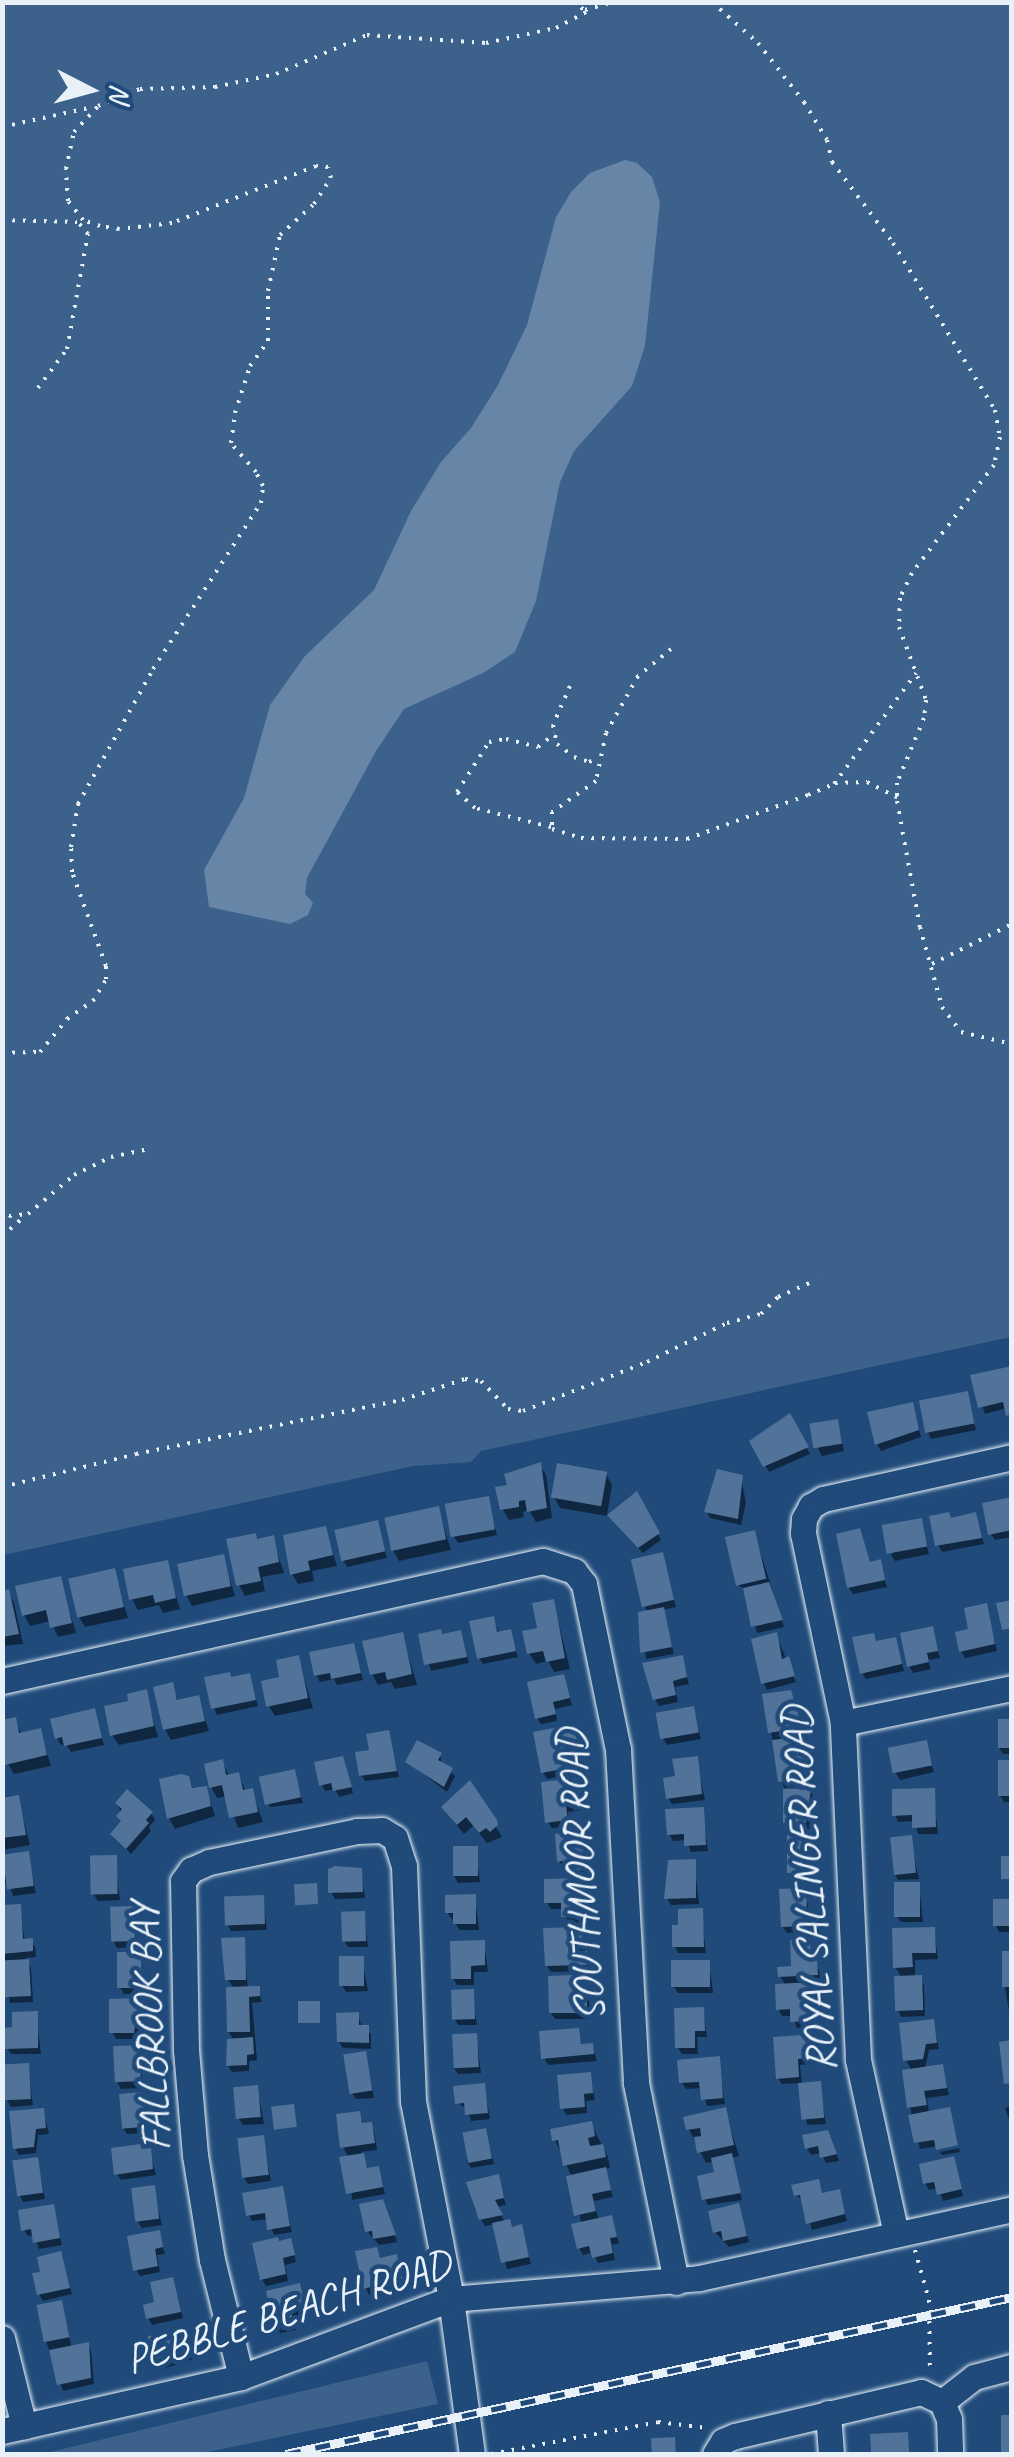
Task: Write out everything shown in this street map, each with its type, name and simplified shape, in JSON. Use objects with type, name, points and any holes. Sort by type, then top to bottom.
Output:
[{"type":"street","name":"ROYAL SALINGER ROAD","points":[[904,2237],[858,2060],[843,1723],[803,1533],[811,1506],[823,1499],[1012,1458]]},
{"type":"street","name":"SOUTHMOOR ROAD","points":[[2,1680],[544,1561],[574,1571],[584,1584],[618,1749],[636,2083],[676,2282]]},
{"type":"street","points":[[843,1723],[1012,1688]]},
{"type":"street","name":"FALLBROOK BAY","points":[[240,2376],[210,2244],[190,2107],[181,1899],[183,1880],[200,1865],[357,1831],[382,1830],[396,1838],[404,1866],[413,2101],[451,2299]]},
{"type":"street","name":"PEBBLE BEACH ROAD","points":[[13,2428],[240,2376],[451,2299],[676,2282],[904,2237],[1012,2209]]},
{"type":"street","points":[[451,2299],[472,2454]]},
{"type":"street","points":[[2,2338],[13,2428]]},
{"type":"street","points":[[936,2398],[974,2377],[1012,2367]]},
{"type":"street","points":[[722,2446],[828,2413],[922,2392],[936,2398],[949,2419],[950,2454]]},
{"type":"street","points":[[828,2413],[832,2454]]},
{"type":"path","points":[[572,2],[591,10]]},
{"type":"path","points":[[2,127],[98,106],[140,88],[215,87],[276,74],[359,37],[486,43],[556,28],[613,2]]},
{"type":"path","points":[[712,2],[758,43],[804,102],[826,140],[832,162],[893,243],[997,416],[1000,443],[994,465],[912,572],[900,598],[899,627],[926,700],[924,718],[904,762],[897,798],[920,927],[942,1007],[957,1030],[1012,1044]]},
{"type":"path","points":[[93,224],[69,204],[66,168],[74,132],[98,106]]},
{"type":"path","points":[[2,220],[78,222],[118,229],[168,224],[281,176],[320,165],[330,170],[322,194],[280,235],[268,291],[268,341],[250,366],[235,413],[232,442],[263,486],[261,503],[152,668],[78,804],[71,847],[72,872],[106,966],[106,978],[93,1001],[64,1022],[40,1052],[2,1053]]},
{"type":"path","points":[[38,388],[58,366],[68,344],[88,234],[78,222]]},
{"type":"path","points":[[550,826],[552,812],[594,784],[598,758],[622,700],[638,676],[672,648]]},
{"type":"path","points":[[834,784],[916,673]]},
{"type":"path","points":[[570,686],[556,710],[554,734],[567,753],[588,762],[598,758]]},
{"type":"path","points":[[554,734],[538,747],[499,738],[489,742],[457,792],[475,808],[550,826],[564,836],[581,838],[687,839],[717,832],[834,784],[867,782],[897,798]]},
{"type":"path","points":[[932,964],[1012,924]]},
{"type":"path","points":[[2,1236],[74,1175],[116,1156],[145,1150]]},
{"type":"path","points":[[2,1208],[13,1216],[31,1213]]},
{"type":"path","points":[[2,1487],[136,1454],[402,1400],[465,1380],[481,1381],[505,1407],[523,1411],[646,1362],[727,1323],[761,1314],[778,1297],[816,1280]]},
{"type":"path","points":[[904,2237],[929,2300],[936,2398]]},
{"type":"path","points":[[487,2454],[658,2422],[698,2424],[722,2446]]},
{"type":"shaded area","points":[[2,3],[1011,3],[1011,1337],[481,1451],[471,1462],[413,1466],[3,1555]]},
{"type":"shaded area","points":[[625,160],[637,163],[652,177],[660,202],[645,346],[632,386],[574,451],[560,482],[536,601],[515,652],[483,673],[404,709],[376,751],[307,878],[305,894],[313,903],[308,915],[290,924],[209,907],[204,870],[244,798],[270,705],[305,656],[374,590],[411,511],[441,462],[471,428],[498,385],[527,325],[556,217],[571,192],[590,173]]},
{"type":"shaded area","points":[[427,2361],[438,2404],[198,2454],[42,2454]]},
{"type":"building","points":[[1012,1366],[1012,1414],[1006,1416],[1003,1402],[978,1408],[970,1375]]},
{"type":"building","points":[[968,1391],[974,1423],[925,1433],[919,1401]]},
{"type":"building","points":[[913,1402],[919,1430],[875,1445],[867,1412]]},
{"type":"building","points":[[790,1413],[809,1447],[763,1467],[749,1441]]},
{"type":"building","points":[[838,1419],[842,1444],[813,1448],[809,1424]]},
{"type":"building","points":[[541,1462],[547,1508],[527,1512],[525,1500],[519,1501],[519,1507],[500,1510],[495,1487],[507,1485],[504,1474]]},
{"type":"building","points":[[557,1463],[607,1472],[601,1506],[551,1497]]},
{"type":"building","points":[[717,1469],[743,1475],[738,1519],[704,1512]]},
{"type":"building","points":[[637,1491],[660,1533],[638,1548],[607,1515]]},
{"type":"building","points":[[489,1496],[495,1529],[451,1537],[445,1504]]},
{"type":"building","points":[[1012,1497],[1012,1530],[988,1535],[982,1503]]},
{"type":"building","points":[[439,1506],[446,1539],[391,1551],[384,1518]]},
{"type":"building","points":[[949,1512],[951,1518],[976,1512],[982,1538],[935,1546],[929,1516]]},
{"type":"building","points":[[922,1518],[927,1547],[887,1554],[882,1525]]},
{"type":"building","points":[[378,1520],[385,1551],[341,1561],[334,1530]]},
{"type":"building","points":[[326,1526],[333,1555],[308,1561],[310,1570],[290,1575],[283,1535]]},
{"type":"building","points":[[860,1528],[870,1562],[881,1559],[885,1580],[847,1588],[836,1534]]},
{"type":"building","points":[[755,1530],[766,1579],[736,1586],[725,1537]]},
{"type":"building","points":[[256,1533],[257,1539],[274,1535],[279,1562],[258,1567],[261,1581],[236,1586],[226,1539]]},
{"type":"building","points":[[663,1552],[674,1600],[642,1607],[631,1559]]},
{"type":"building","points":[[224,1554],[231,1586],[184,1596],[177,1564]]},
{"type":"building","points":[[168,1560],[176,1598],[155,1603],[153,1595],[129,1600],[123,1569]]},
{"type":"building","points":[[115,1568],[124,1607],[77,1618],[68,1579]]},
{"type":"building","points":[[61,1576],[72,1623],[50,1628],[46,1610],[22,1616],[15,1586]]},
{"type":"building","points":[[769,1582],[783,1620],[751,1627],[743,1588]]},
{"type":"building","points":[[9,1589],[19,1634],[2,1637],[2,1591]]},
{"type":"building","points":[[554,1599],[565,1658],[546,1662],[543,1651],[527,1654],[522,1631],[537,1628],[532,1603]]},
{"type":"building","points":[[1012,1600],[1012,1628],[1002,1630],[996,1603]]},
{"type":"building","points":[[987,1603],[995,1644],[959,1652],[955,1632],[968,1629],[964,1608]]},
{"type":"building","points":[[664,1607],[672,1647],[640,1653],[638,1612]]},
{"type":"building","points":[[494,1616],[497,1632],[511,1629],[516,1651],[477,1659],[469,1621]]},
{"type":"building","points":[[933,1626],[938,1651],[927,1653],[929,1662],[907,1667],[900,1633]]},
{"type":"building","points":[[441,1629],[442,1634],[461,1630],[467,1657],[424,1665],[418,1634]]},
{"type":"building","points":[[403,1632],[412,1674],[387,1680],[385,1672],[370,1675],[362,1641]]},
{"type":"building","points":[[777,1632],[782,1659],[789,1656],[795,1676],[761,1684],[751,1639]]},
{"type":"building","points":[[874,1633],[876,1641],[896,1637],[902,1664],[860,1674],[852,1637]]},
{"type":"building","points":[[354,1643],[361,1673],[331,1679],[330,1673],[314,1676],[309,1652]]},
{"type":"building","points":[[299,1655],[308,1698],[266,1707],[261,1681],[279,1677],[276,1660]]},
{"type":"building","points":[[683,1655],[687,1677],[673,1681],[676,1695],[653,1700],[642,1663]]},
{"type":"building","points":[[230,1672],[231,1677],[250,1673],[256,1700],[211,1709],[204,1677]]},
{"type":"building","points":[[564,1674],[570,1698],[553,1702],[556,1714],[535,1719],[527,1682]]},
{"type":"building","points":[[173,1682],[177,1700],[199,1695],[205,1721],[163,1730],[153,1687]]},
{"type":"building","points":[[147,1689],[154,1726],[110,1736],[104,1706],[128,1701],[127,1694]]},
{"type":"building","points":[[791,1690],[802,1728],[768,1733],[762,1694]]},
{"type":"building","points":[[694,1706],[699,1733],[660,1739],[656,1713]]},
{"type":"building","points":[[95,1708],[102,1738],[64,1746],[62,1737],[55,1739],[50,1719]]},
{"type":"building","points":[[16,1717],[19,1733],[41,1728],[47,1755],[5,1765],[2,1720]]},
{"type":"building","points":[[998,1719],[1012,1719],[1012,1748],[998,1748]]},
{"type":"building","points":[[574,1724],[578,1747],[560,1751],[563,1769],[541,1773],[533,1732]]},
{"type":"building","points":[[389,1730],[397,1771],[359,1776],[355,1752],[369,1750],[366,1734]]},
{"type":"building","points":[[796,1737],[808,1778],[778,1782],[772,1740]]},
{"type":"building","points":[[417,1740],[442,1753],[438,1760],[453,1768],[444,1787],[405,1762]]},
{"type":"building","points":[[927,1740],[932,1766],[893,1773],[888,1748]]},
{"type":"building","points":[[343,1756],[352,1787],[333,1791],[331,1783],[319,1786],[314,1762]]},
{"type":"building","points":[[698,1756],[702,1794],[666,1799],[663,1778],[675,1776],[672,1759]]},
{"type":"building","points":[[223,1759],[226,1775],[239,1772],[243,1790],[253,1788],[258,1812],[229,1818],[222,1785],[209,1788],[204,1764]]},
{"type":"building","points":[[998,1760],[1012,1760],[1012,1796],[998,1796]]},
{"type":"building","points":[[295,1769],[301,1797],[265,1805],[259,1777]]},
{"type":"building","points":[[189,1776],[192,1788],[207,1786],[211,1806],[167,1819],[159,1779]]},
{"type":"building","points":[[580,1778],[583,1804],[566,1806],[568,1820],[545,1823],[541,1782]]},
{"type":"building","points":[[470,1780],[497,1820],[498,1825],[490,1832],[486,1828],[479,1833],[466,1817],[457,1825],[441,1807]]},
{"type":"building","points":[[935,1788],[936,1827],[912,1828],[912,1815],[892,1816],[892,1789]]},
{"type":"building","points":[[127,1789],[153,1812],[146,1820],[149,1823],[126,1849],[110,1834],[121,1821],[116,1816],[122,1809],[115,1803]]},
{"type":"building","points":[[783,1789],[811,1789],[806,1823],[783,1823]]},
{"type":"building","points":[[19,1795],[26,1835],[2,1838],[2,1798]]},
{"type":"building","points":[[704,1807],[706,1845],[684,1846],[684,1834],[667,1835],[665,1809]]},
{"type":"building","points":[[580,1833],[586,1870],[564,1871],[563,1861],[557,1862],[555,1834]]},
{"type":"building","points":[[787,1835],[811,1835],[811,1873],[787,1873]]},
{"type":"building","points":[[912,1835],[916,1873],[894,1875],[890,1837]]},
{"type":"building","points":[[453,1846],[478,1846],[478,1876],[453,1876]]},
{"type":"building","points":[[29,1851],[34,1886],[7,1889],[2,1855]]},
{"type":"building","points":[[90,1855],[117,1855],[118,1894],[91,1894]]},
{"type":"building","points":[[1001,1856],[1012,1856],[1012,1879],[1001,1879]]},
{"type":"building","points":[[696,1859],[696,1898],[664,1899],[668,1860]]},
{"type":"building","points":[[362,1868],[363,1892],[328,1893],[328,1869]]},
{"type":"building","points":[[586,1878],[585,1917],[561,1917],[561,1903],[544,1903],[544,1879]]},
{"type":"building","points":[[894,1882],[920,1882],[920,1917],[894,1917]]},
{"type":"building","points":[[317,1883],[318,1904],[295,1905],[294,1884]]},
{"type":"building","points":[[806,1888],[807,1916],[812,1916],[812,1926],[781,1927],[779,1889]]},
{"type":"building","points":[[476,1894],[476,1924],[453,1924],[453,1913],[445,1913],[445,1895]]},
{"type":"building","points":[[264,1895],[265,1924],[225,1925],[224,1896]]},
{"type":"building","points":[[993,1899],[1012,1899],[1012,1926],[993,1926]]},
{"type":"building","points":[[21,1904],[23,1939],[33,1938],[33,1951],[2,1954],[2,1905]]},
{"type":"building","points":[[134,1906],[135,1941],[111,1942],[110,1907]]},
{"type":"building","points":[[703,1908],[704,1947],[672,1947],[672,1925],[678,1925],[678,1909]]},
{"type":"building","points":[[365,1911],[366,1941],[342,1942],[341,1912]]},
{"type":"building","points":[[581,1927],[582,1943],[574,1943],[575,1952],[587,1951],[587,1965],[545,1966],[543,1928]]},
{"type":"building","points":[[935,1927],[936,1953],[912,1953],[913,1967],[893,1968],[892,1928]]},
{"type":"building","points":[[245,1937],[246,1980],[225,1980],[221,1938]]},
{"type":"building","points":[[810,1939],[811,1961],[817,1961],[818,1975],[778,1977],[777,1967],[791,1966],[790,1940]]},
{"type":"building","points":[[485,1940],[485,1965],[471,1966],[471,1979],[451,1979],[450,1941]]},
{"type":"building","points":[[1002,1951],[1012,1951],[1012,1987],[1002,1987]]},
{"type":"building","points":[[117,1952],[141,1952],[141,1988],[117,1988]]},
{"type":"building","points":[[339,1956],[364,1956],[364,1986],[339,1986]]},
{"type":"building","points":[[29,1959],[31,1996],[4,1997],[2,1960]]},
{"type":"building","points":[[671,1960],[710,1960],[710,1987],[671,1987]]},
{"type":"building","points":[[574,1975],[574,1993],[587,1993],[587,2013],[549,2013],[548,1976]]},
{"type":"building","points":[[922,1975],[923,2010],[895,2011],[894,1976]]},
{"type":"building","points":[[816,1982],[812,2021],[790,2022],[790,2009],[776,2010],[775,1984]]},
{"type":"building","points":[[260,1986],[260,1996],[249,1997],[250,2032],[227,2032],[226,1987]]},
{"type":"building","points":[[474,1989],[475,2019],[452,2020],[451,1990]]},
{"type":"building","points":[[140,1998],[134,2033],[109,2033],[109,1999]]},
{"type":"building","points":[[298,2001],[320,2001],[320,2023],[298,2023]]},
{"type":"building","points":[[704,2007],[705,2031],[695,2031],[695,2048],[675,2048],[674,2008]]},
{"type":"building","points":[[38,2011],[38,2048],[5,2049],[4,2028],[12,2027],[12,2012]]},
{"type":"building","points":[[359,2012],[359,2025],[369,2025],[369,2043],[337,2042],[336,2013]]},
{"type":"building","points":[[934,2019],[937,2043],[926,2044],[923,2059],[903,2061],[899,2023]]},
{"type":"building","points":[[579,2028],[581,2044],[593,2043],[594,2054],[541,2059],[539,2031]]},
{"type":"building","points":[[477,2033],[479,2067],[454,2068],[452,2034]]},
{"type":"building","points":[[815,2034],[817,2057],[798,2059],[799,2077],[776,2079],[773,2037]]},
{"type":"building","points":[[253,2037],[254,2054],[247,2055],[247,2065],[226,2066],[227,2039]]},
{"type":"building","points":[[1012,2040],[1012,2083],[1004,2084],[999,2042]]},
{"type":"building","points":[[139,2045],[141,2081],[115,2082],[113,2046]]},
{"type":"building","points":[[366,2051],[372,2091],[350,2094],[343,2055]]},
{"type":"building","points":[[720,2056],[723,2098],[701,2100],[699,2082],[679,2083],[677,2060]]},
{"type":"building","points":[[29,2063],[31,2099],[4,2100],[2,2064]]},
{"type":"building","points":[[943,2064],[947,2088],[924,2091],[927,2105],[907,2108],[902,2070]]},
{"type":"building","points":[[591,2072],[593,2093],[584,2094],[585,2107],[560,2109],[557,2075]]},
{"type":"building","points":[[821,2081],[824,2118],[801,2120],[798,2083]]},
{"type":"building","points":[[485,2083],[488,2113],[465,2115],[464,2103],[455,2104],[453,2086]]},
{"type":"building","points":[[258,2085],[261,2117],[236,2119],[233,2087]]},
{"type":"building","points":[[142,2092],[145,2127],[122,2129],[119,2094]]},
{"type":"building","points":[[294,2104],[297,2127],[274,2130],[271,2107]]},
{"type":"building","points":[[726,2107],[734,2145],[697,2153],[694,2137],[701,2136],[700,2128],[686,2130],[683,2117]]},
{"type":"building","points":[[950,2107],[958,2145],[936,2150],[934,2140],[914,2143],[908,2115]]},
{"type":"building","points":[[44,2108],[46,2128],[36,2129],[34,2147],[13,2149],[9,2111]]},
{"type":"building","points":[[360,2111],[362,2123],[372,2122],[375,2143],[340,2148],[336,2114]]},
{"type":"building","points":[[592,2121],[595,2136],[588,2138],[590,2146],[603,2144],[606,2157],[563,2166],[558,2140],[552,2141],[550,2129]]},
{"type":"building","points":[[486,2128],[492,2158],[468,2163],[462,2133]]},
{"type":"building","points":[[828,2130],[837,2154],[820,2158],[818,2146],[805,2149],[802,2135]]},
{"type":"building","points":[[264,2135],[269,2175],[242,2178],[237,2138]]},
{"type":"building","points":[[141,2144],[141,2149],[151,2148],[153,2169],[114,2175],[111,2148]]},
{"type":"building","points":[[364,2153],[367,2168],[379,2166],[383,2187],[346,2194],[339,2157]]},
{"type":"building","points":[[732,2153],[741,2193],[702,2200],[697,2176],[714,2172],[711,2158]]},
{"type":"building","points":[[954,2156],[962,2189],[937,2195],[934,2182],[923,2184],[919,2164]]},
{"type":"building","points":[[38,2157],[43,2193],[17,2196],[12,2161]]},
{"type":"building","points":[[606,2167],[611,2190],[592,2194],[596,2211],[574,2216],[566,2176]]},
{"type":"building","points":[[499,2174],[504,2198],[495,2200],[503,2215],[479,2220],[466,2182]]},
{"type":"building","points":[[819,2179],[822,2193],[840,2189],[845,2214],[806,2224],[800,2195],[794,2196],[791,2185]]},
{"type":"building","points":[[155,2185],[159,2219],[135,2222],[131,2188]]},
{"type":"building","points":[[283,2186],[290,2226],[267,2230],[265,2213],[246,2216],[242,2193]]},
{"type":"building","points":[[383,2199],[396,2235],[373,2239],[372,2231],[365,2232],[359,2204]]},
{"type":"building","points":[[739,2203],[747,2236],[723,2241],[721,2231],[713,2233],[708,2211]]},
{"type":"building","points":[[54,2204],[60,2238],[33,2243],[31,2229],[21,2231],[18,2210]]},
{"type":"building","points":[[612,2215],[617,2237],[610,2238],[613,2253],[592,2258],[589,2246],[577,2249],[571,2224]]},
{"type":"building","points":[[510,2219],[512,2227],[522,2224],[529,2257],[501,2263],[492,2223]]},
{"type":"building","points":[[160,2230],[163,2247],[155,2249],[158,2266],[133,2271],[127,2236]]},
{"type":"building","points":[[278,2237],[279,2241],[291,2238],[295,2255],[283,2258],[286,2274],[260,2280],[252,2243]]},
{"type":"building","points":[[377,2247],[380,2258],[397,2254],[402,2279],[363,2289],[355,2251]]},
{"type":"building","points":[[61,2251],[70,2288],[37,2295],[32,2273],[40,2272],[37,2257]]},
{"type":"building","points":[[173,2277],[181,2312],[146,2319],[143,2305],[154,2302],[150,2282]]},
{"type":"building","points":[[300,2283],[305,2308],[291,2311],[294,2323],[274,2327],[266,2291]]},
{"type":"building","points":[[62,2300],[69,2337],[44,2342],[36,2305]]},
{"type":"building","points":[[185,2329],[190,2354],[152,2361],[148,2336]]},
{"type":"building","points":[[89,2342],[91,2378],[57,2385],[49,2350]]},
{"type":"building","points":[[1001,2415],[1012,2415],[1012,2454],[1001,2454]]},
{"type":"building","points":[[908,2432],[909,2454],[871,2454],[870,2434]]},
{"type":"building","points":[[675,2437],[676,2454],[652,2454],[651,2438]]},
{"type":"railway","points":[[286,2454],[1012,2297]]}]
